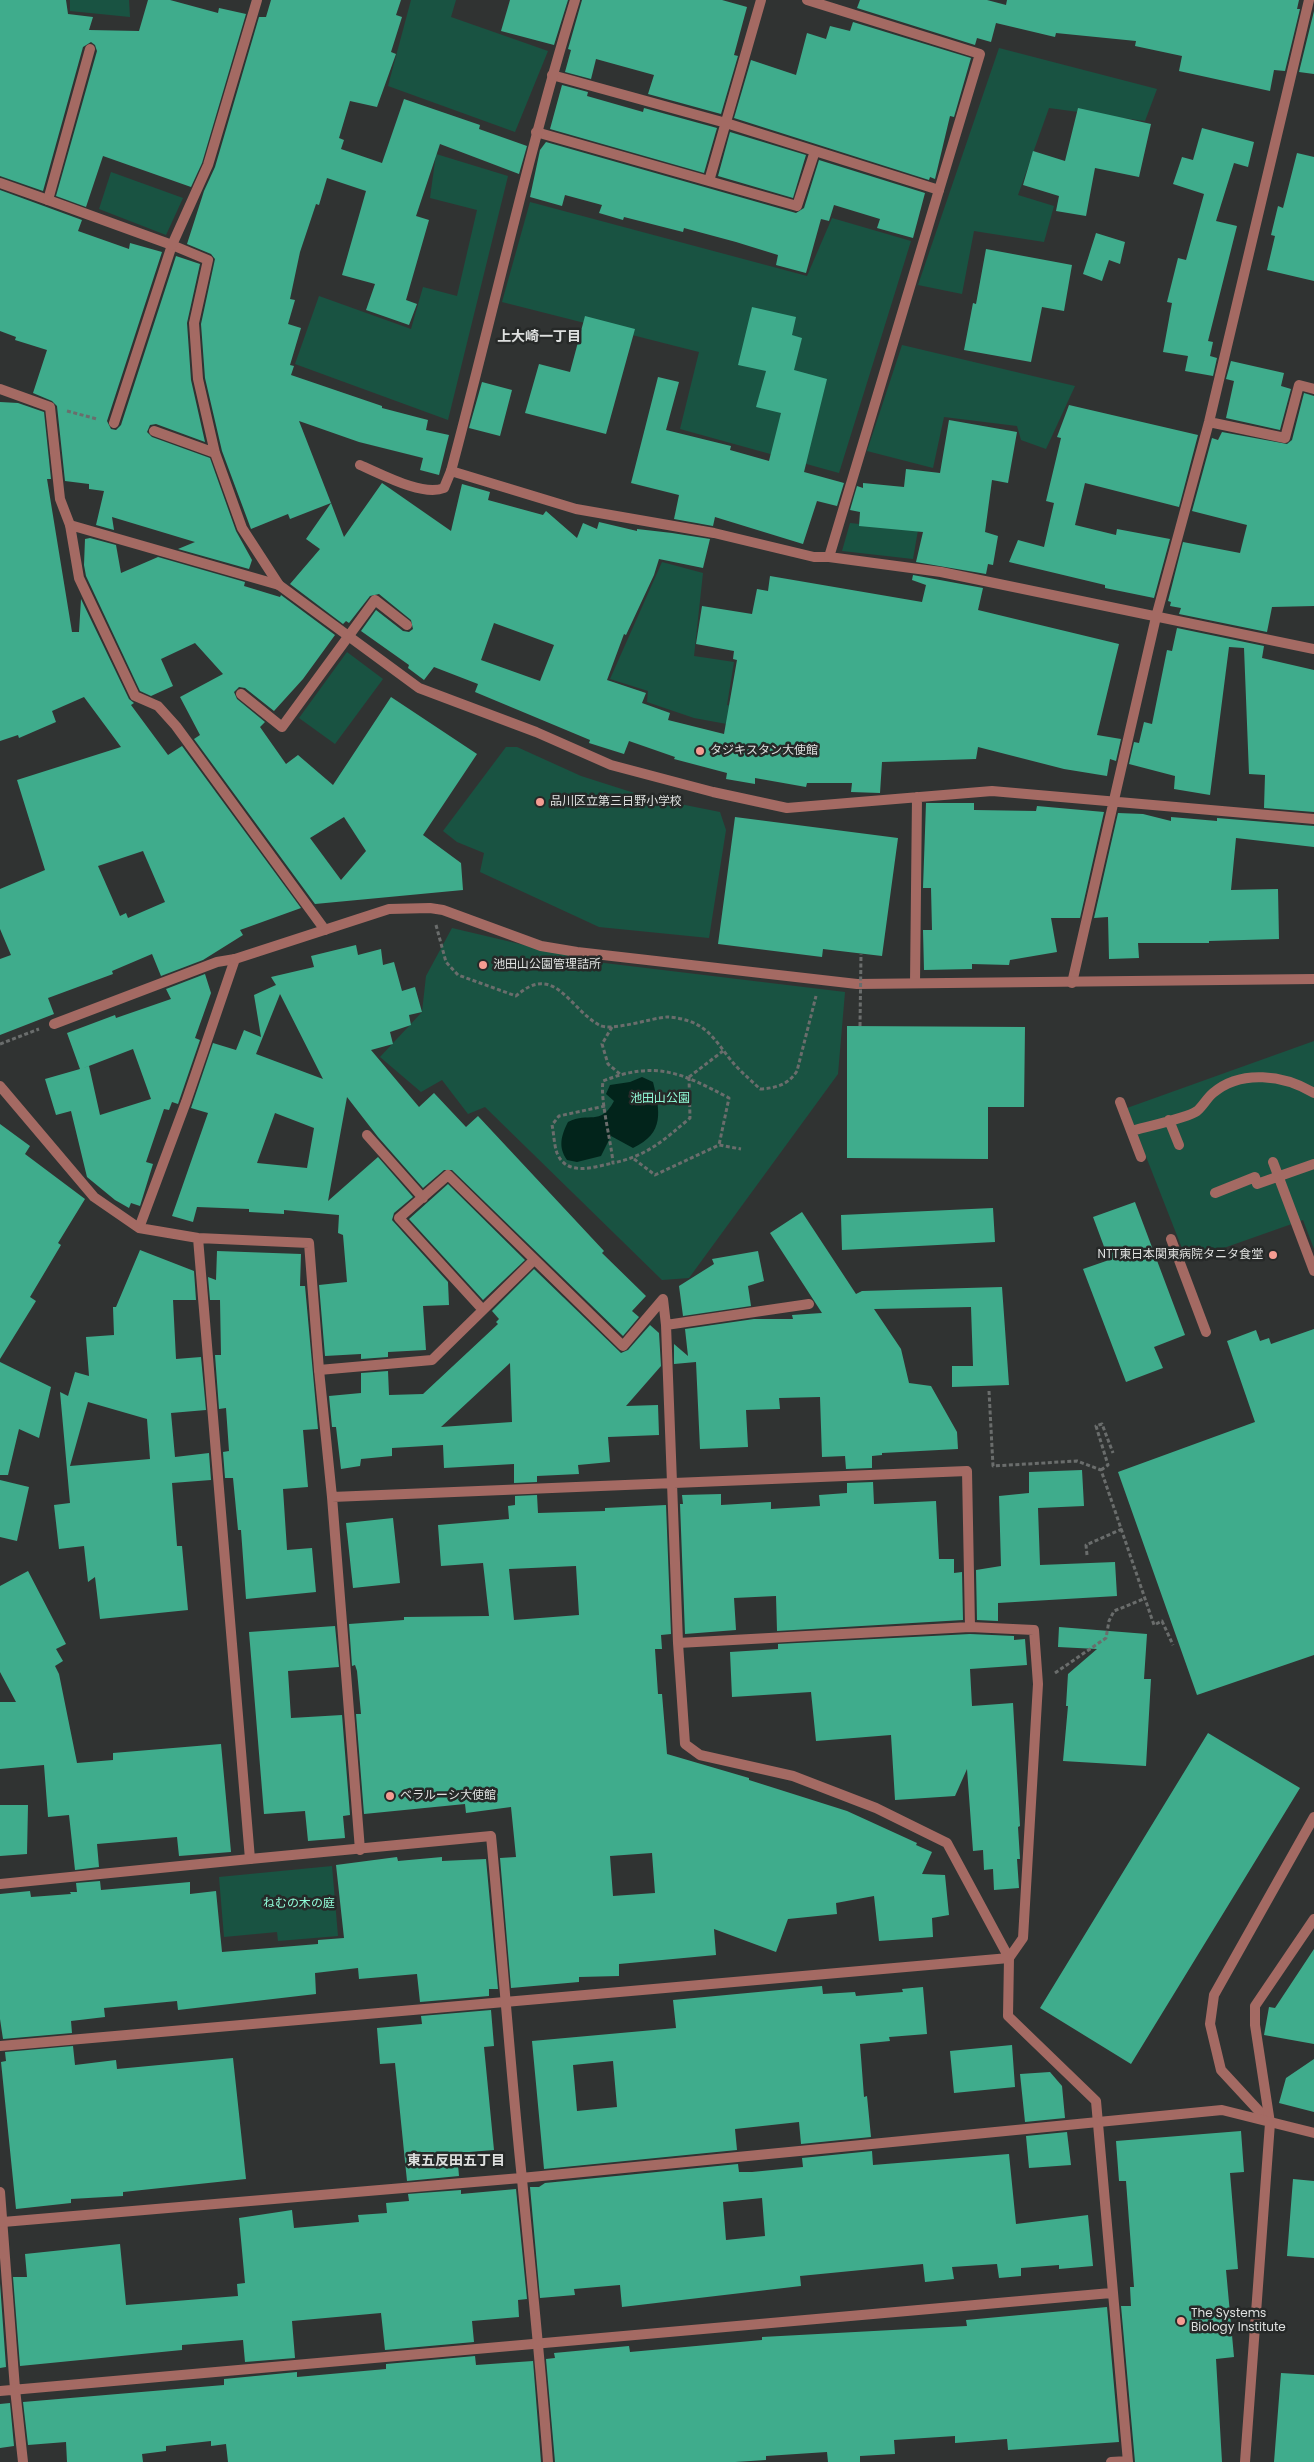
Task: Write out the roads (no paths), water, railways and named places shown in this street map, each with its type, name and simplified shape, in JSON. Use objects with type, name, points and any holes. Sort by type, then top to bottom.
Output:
[{"type":"street","points":[[114,423],[172,245],[208,165],[257,0]]},
{"type":"street","points":[[360,465],[411,487],[439,490],[444,488],[451,471],[477,372],[536,132],[575,0]]},
{"type":"street","points":[[709,181],[762,0]]},
{"type":"street","points":[[807,0],[980,54],[829,557]]},
{"type":"street","points":[[1072,983],[1156,617],[1208,422],[1309,0]]},
{"type":"street","points":[[48,200],[90,49]]},
{"type":"street","points":[[552,75],[726,123],[939,190]]},
{"type":"street","points":[[536,132],[797,206],[815,151]]},
{"type":"street","points":[[0,183],[172,245],[208,260],[194,324],[198,379],[216,453],[242,528],[279,585]]},
{"type":"street","points":[[1208,422],[1285,438],[1299,385],[1314,388]]},
{"type":"street","points":[[0,389],[50,407],[60,499],[70,525],[80,578],[135,696],[158,706],[176,726],[325,930]]},
{"type":"street","points":[[154,431],[216,453]]},
{"type":"street","points":[[451,471],[576,509],[714,533],[814,557],[829,557],[941,572],[1314,649]]},
{"type":"street","points":[[70,525],[279,585],[419,688],[536,732],[611,765],[713,792],[787,808],[992,791],[1114,800],[1314,819]]},
{"type":"street","points":[[241,694],[282,727],[375,600],[407,625]]},
{"type":"street","points":[[915,983],[917,797]]},
{"type":"street","points":[[54,1024],[217,962],[236,959],[389,909],[430,908],[443,910],[541,946],[577,952],[857,984],[1314,979]]},
{"type":"street","points":[[139,1228],[236,959]]},
{"type":"street","points":[[1131,1131],[1197,1112],[1212,1093],[1229,1083],[1252,1077],[1280,1078],[1314,1093]]},
{"type":"street","points":[[0,1086],[94,1197],[139,1228],[198,1238],[309,1243],[332,1497],[360,1850]]},
{"type":"street","points":[[1120,1102],[1141,1157]]},
{"type":"street","points":[[1169,1120],[1179,1145]]},
{"type":"street","points":[[367,1135],[422,1198]]},
{"type":"street","points":[[1273,1162],[1314,1271]]},
{"type":"street","points":[[1214,1192],[1255,1177],[1257,1184],[1314,1164]]},
{"type":"street","points":[[483,1310],[399,1218],[448,1175],[623,1346],[663,1299],[666,1325],[678,1643],[685,1744],[700,1755],[793,1776],[867,1804],[947,1843],[1010,1958],[1008,2016],[1096,2101],[1111,2293],[1128,2461],[1111,2462]]},
{"type":"street","points":[[198,1238],[250,1860]]},
{"type":"street","points":[[1172,1239],[1206,1332]]},
{"type":"street","points":[[319,1370],[432,1360],[534,1260]]},
{"type":"street","points":[[666,1325],[809,1304]]},
{"type":"street","points":[[332,1497],[967,1471],[970,1628]]},
{"type":"street","points":[[678,1643],[970,1628],[1034,1630],[1038,1684],[1023,1938],[1010,1958]]},
{"type":"street","points":[[1270,2123],[1221,2070],[1210,2024],[1214,1995],[1314,1817]]},
{"type":"street","points":[[0,1884],[491,1836],[521,2178],[539,2342],[548,2462]]},
{"type":"street","points":[[1245,2462],[1270,2123],[1255,2025],[1255,2006],[1314,1920]]},
{"type":"street","points":[[0,2046],[1010,1958]]},
{"type":"street","points":[[3,2222],[521,2178],[1222,2110],[1314,2133]]},
{"type":"street","points":[[0,2192],[3,2222],[2,2253],[23,2462]]},
{"type":"street","points":[[0,2391],[1111,2293]]},
{"type":"place","name":"タジキスタン大使館","points":[[700,751]]},
{"type":"place","name":"品川区立第三日野小学校","points":[[540,802]]},
{"type":"place","name":"池田山公園管理詰所","points":[[483,965]]},
{"type":"place","name":"NTT東日本関東病院タニタ食堂","points":[[1273,1255]]},
{"type":"place","name":"ベラルーシ大使館","points":[[390,1796]]},
{"type":"place","name":"The Systems Biology Institute","points":[[1181,2321]]},
{"type":"district","name":"上大崎一丁目","points":[[539,337]]},
{"type":"district","name":"東五反田五丁目","points":[[456,2161]]},
{"type":"park label","name":"池田山公園","points":[[660,1099]]},
{"type":"park label","name":"ねむの木の庭","points":[[299,1904]]}]
